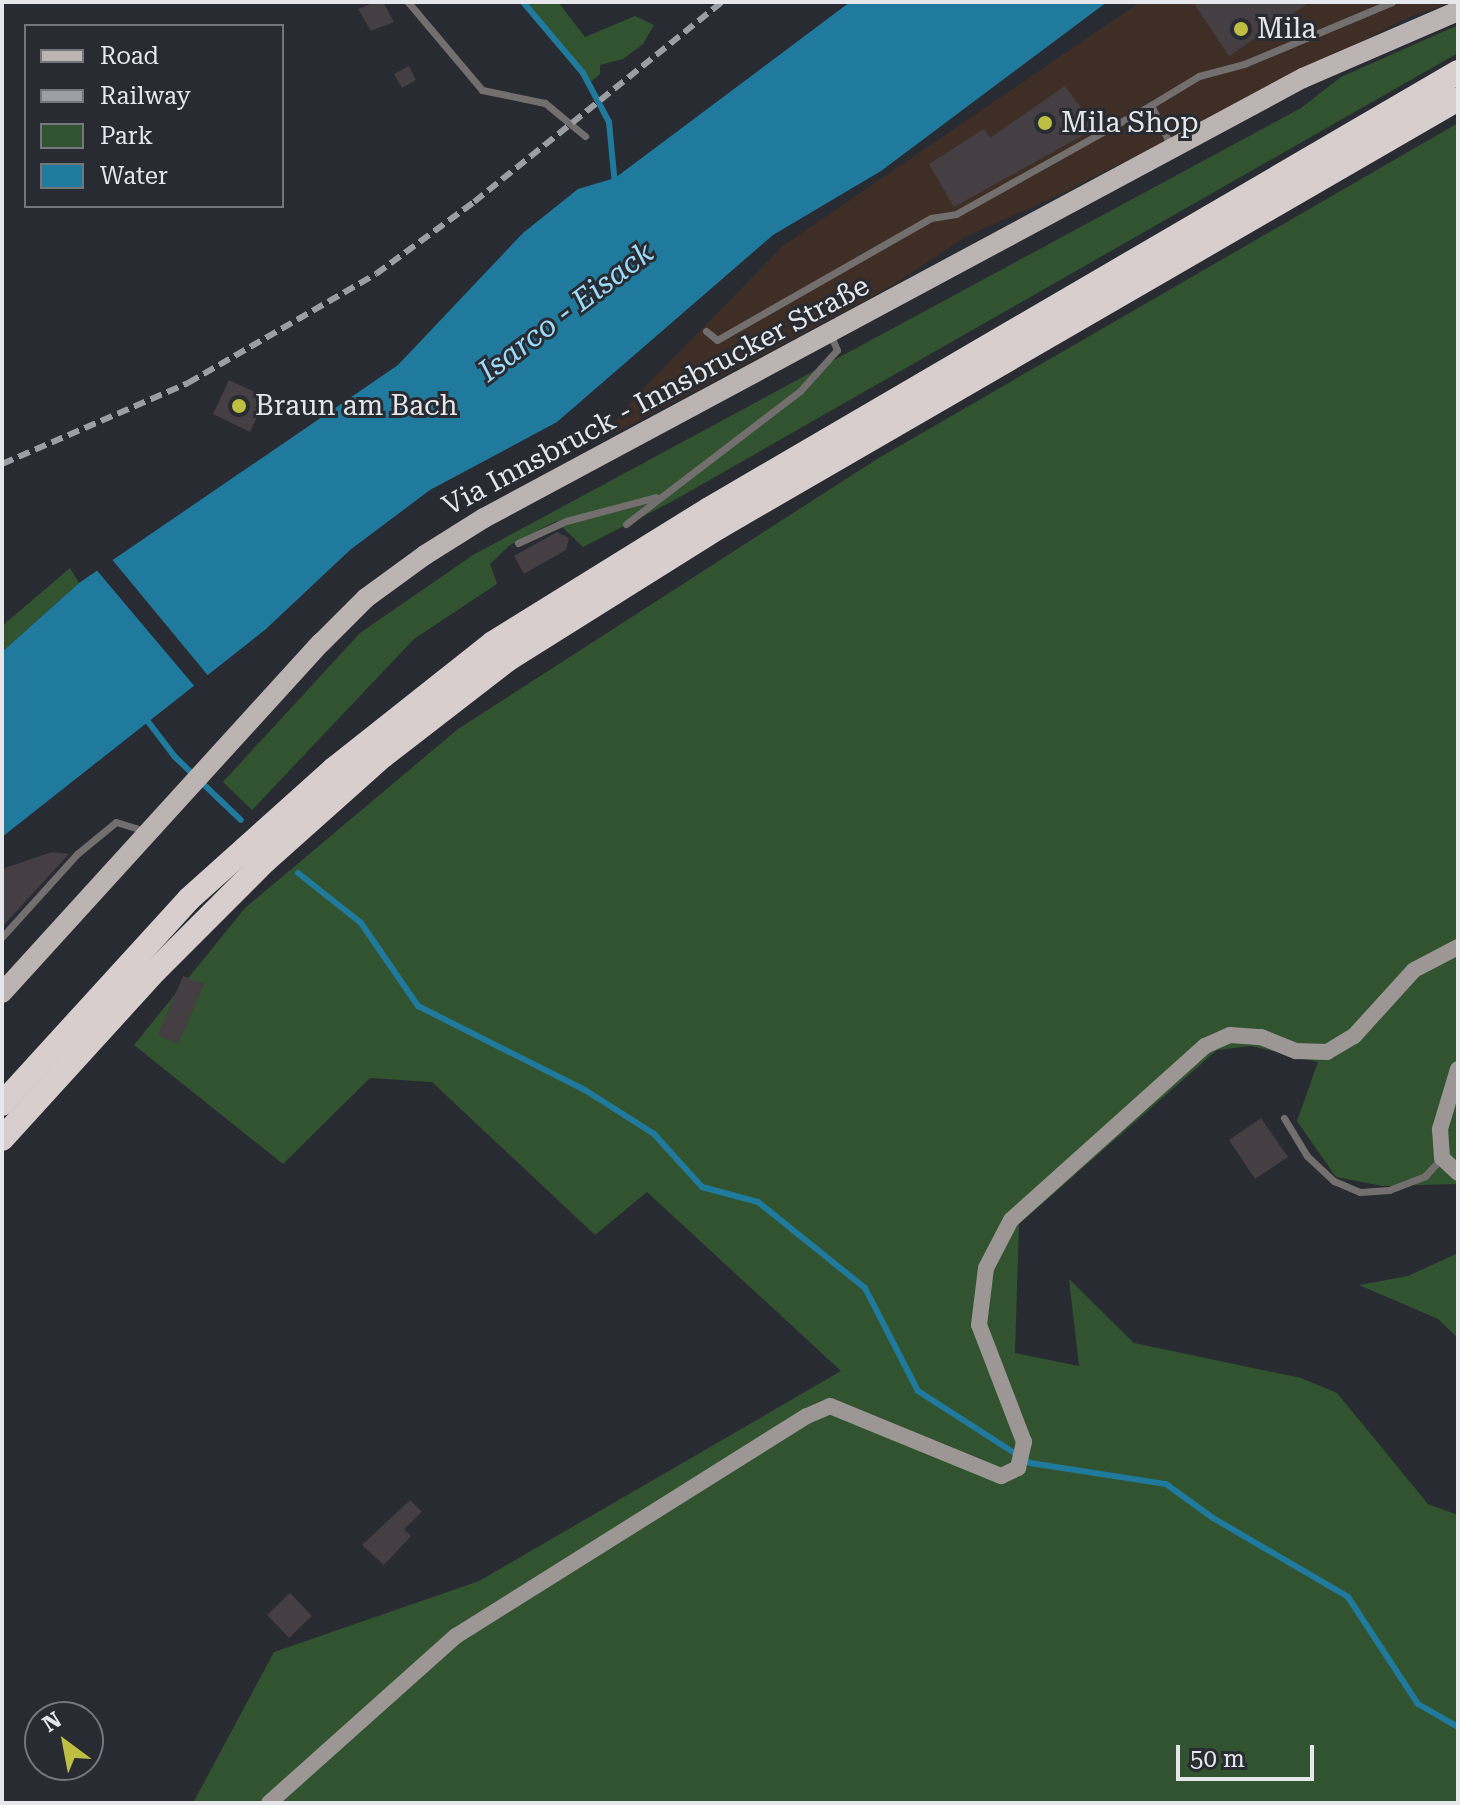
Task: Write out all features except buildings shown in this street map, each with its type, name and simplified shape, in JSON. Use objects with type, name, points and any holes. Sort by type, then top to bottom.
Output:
[{"type":"highway","points":[[2,1104],[189,899],[334,769],[493,643],[709,509],[1458,72]]},
{"type":"highway","points":[[2,1139],[156,970],[265,861],[383,756],[510,658],[719,527],[1458,99]]},
{"type":"main road","name":"Via Innsbruck - Innsbrucker Straße","points":[[2,993],[332,631],[425,555],[1303,78],[1458,11]]},
{"type":"street","points":[[269,1803],[456,1636],[807,1416],[830,1406],[1001,1476],[1018,1468],[1024,1442],[979,1325],[986,1268],[1011,1220],[1205,1046],[1230,1035],[1261,1037],[1296,1051],[1327,1052],[1354,1036],[1414,970],[1458,947]]},
{"type":"street","points":[[1458,1069],[1440,1129],[1442,1158],[1458,1173]]},
{"type":"lane","points":[[408,2],[482,90],[545,103],[585,136]]},
{"type":"lane","points":[[706,331],[717,340],[931,218],[956,214],[1199,76],[1244,64],[1392,2]]},
{"type":"lane","points":[[1151,105],[1173,149]]},
{"type":"lane","points":[[626,524],[800,391],[837,350],[830,334]]},
{"type":"lane","points":[[518,543],[566,521],[659,497]]},
{"type":"lane","points":[[2,937],[77,854],[116,822],[147,831]]},
{"type":"lane","points":[[1284,1118],[1307,1156],[1334,1181],[1360,1192],[1389,1190],[1425,1176],[1442,1158]]},
{"type":"shaded area","points":[[1140,2],[1453,2],[1407,18],[1057,196],[967,236],[890,287],[615,433],[613,424],[637,395],[784,245]]},
{"type":"green space","points":[[526,2],[558,2],[585,37],[635,16],[654,25],[643,44],[623,59],[600,65],[600,74],[591,82]]},
{"type":"green space","points":[[1458,25],[1458,53],[671,502],[583,547],[556,521],[510,545],[490,564],[497,584],[414,639],[252,810],[223,782],[360,633],[473,555],[1301,108],[1341,77]]},
{"type":"green space","points":[[1458,123],[1458,1184],[1383,1186],[1336,1177],[1297,1121],[1318,1062],[1251,1046],[1217,1050],[1019,1224],[1015,1353],[1079,1366],[1069,1279],[1134,1343],[1301,1378],[1337,1393],[1428,1504],[1458,1515],[1458,1803],[193,1803],[274,1652],[479,1581],[841,1371],[647,1192],[595,1235],[432,1082],[370,1078],[283,1164],[134,1045],[245,908],[458,729],[877,459]]},
{"type":"green space","points":[[70,568],[79,583],[2,652],[2,626]]},
{"type":"green space","points":[[1458,1253],[1458,1338],[1438,1319],[1359,1285],[1408,1276]]},
{"type":"water","name":"Isarco - Eisack","points":[[850,2],[1107,2],[881,171],[773,235],[557,422],[430,490],[350,550],[266,629],[2,837],[2,652],[79,583],[398,365],[523,233],[578,189],[615,178]]},
{"type":"pier","points":[[110,557],[210,678],[196,688],[94,567]]},
{"type":"waterway","points":[[523,2],[583,73],[609,122],[615,186]]},
{"type":"waterway","points":[[143,715],[175,757],[241,820]]},
{"type":"waterway","points":[[298,873],[361,923],[418,1006],[585,1090],[654,1134],[702,1187],[758,1202],[865,1288],[918,1391],[1030,1463],[1166,1484],[1213,1518],[1348,1597],[1418,1704],[1458,1727]]},
{"type":"railway","points":[[2,464],[188,383],[376,274],[474,202],[722,2]]},
{"type":"place","name":"Mila","points":[[1241,29]]},
{"type":"place","name":"Mila Shop","points":[[1045,123]]},
{"type":"place","name":"Braun am Bach","points":[[239,406]]}]
